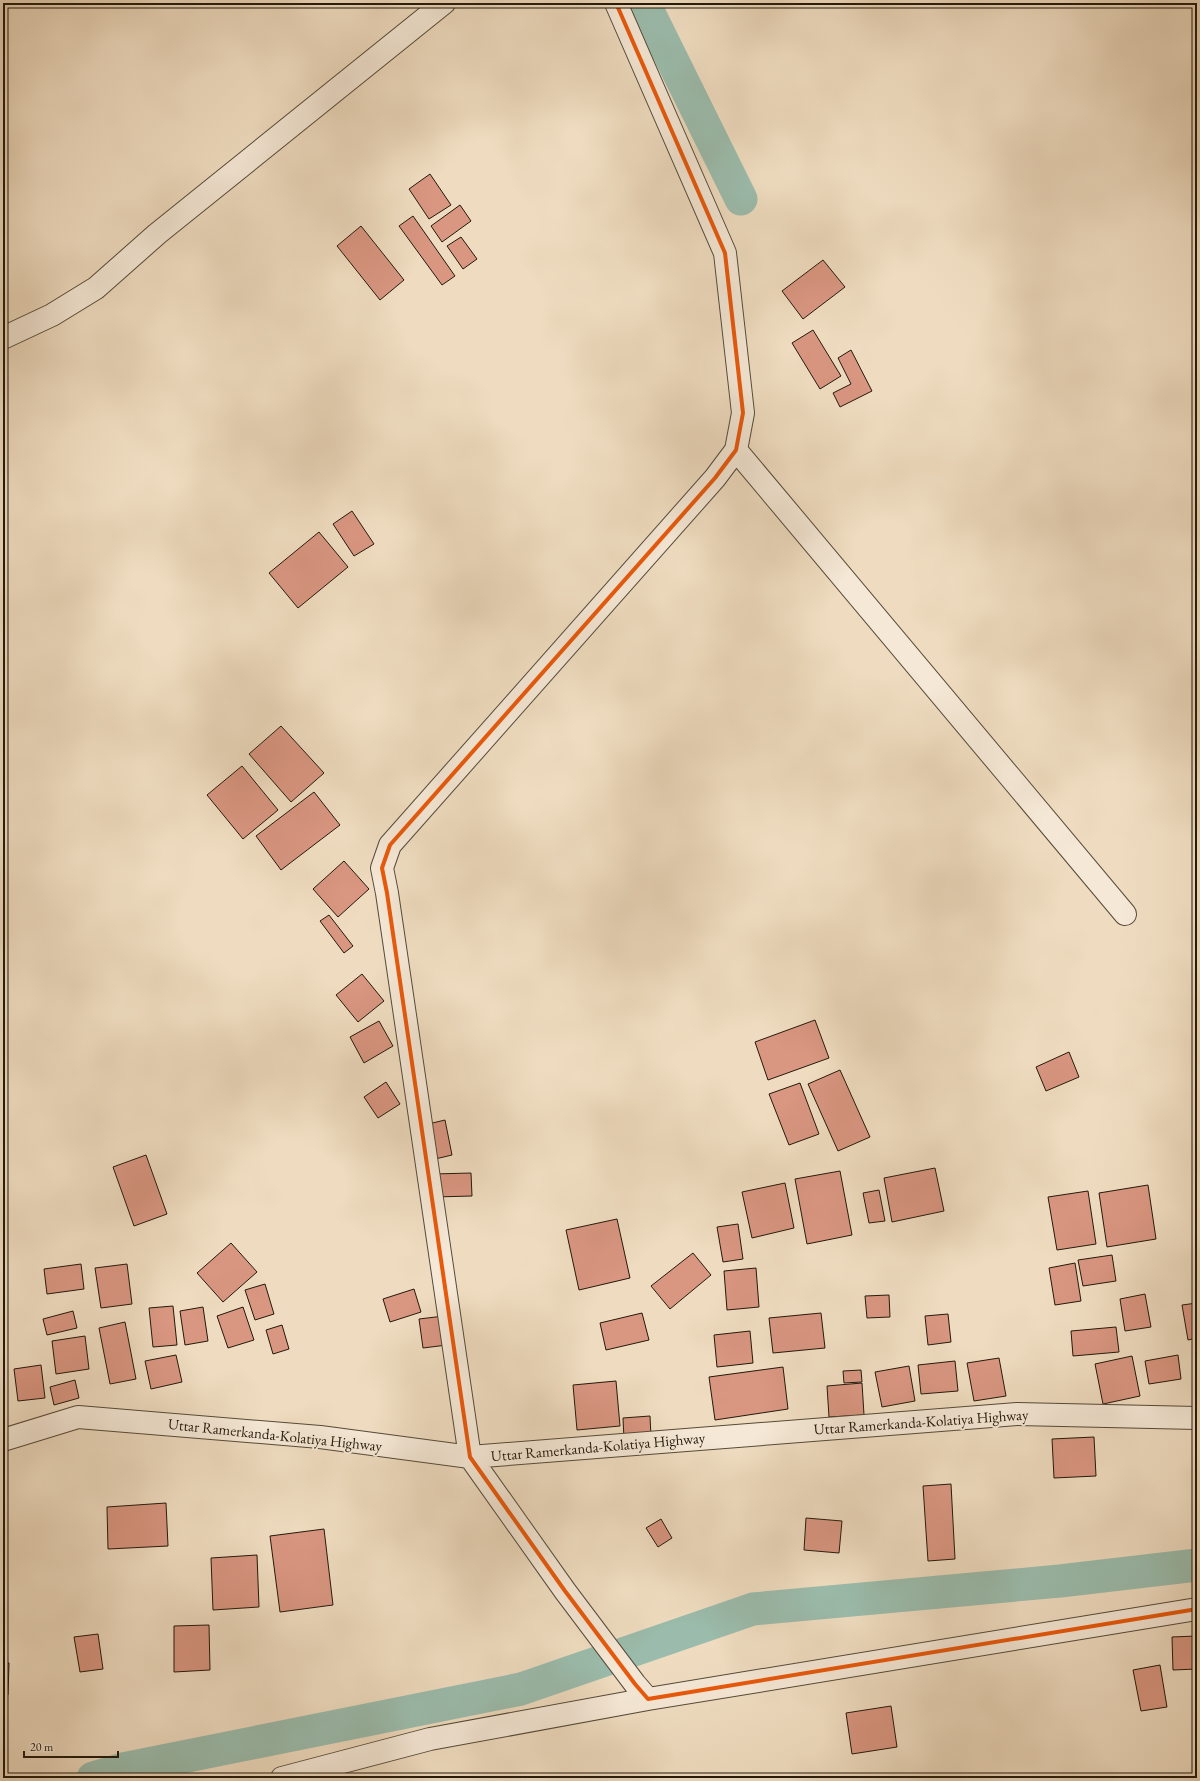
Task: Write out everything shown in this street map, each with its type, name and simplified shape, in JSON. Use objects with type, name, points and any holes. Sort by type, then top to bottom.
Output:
[{"type":"street","points":[[3,338],[52,315],[96,288],[157,234],[444,3]]},
{"type":"street","points":[[616,3],[725,253],[744,413],[736,450],[710,484],[390,845],[382,868],[470,1457],[565,1591],[642,1692]]},
{"type":"street","points":[[736,450],[1125,914]]},
{"type":"street","name":"Uttar Ramerkanda-Kolatiya Highway","points":[[3,1440],[78,1417],[320,1437],[470,1457],[1017,1414],[1197,1418]]},
{"type":"street","points":[[282,1778],[430,1739],[642,1692],[1197,1609]]},
{"type":"building","points":[[430,174],[451,205],[429,219],[409,189]]},
{"type":"building","points":[[460,205],[471,221],[442,242],[431,226]]},
{"type":"building","points":[[413,216],[455,276],[442,285],[399,226]]},
{"type":"building","points":[[361,226],[404,280],[380,300],[337,246]]},
{"type":"building","points":[[461,237],[477,259],[463,269],[447,246]]},
{"type":"building","points":[[823,260],[845,287],[803,319],[782,291]]},
{"type":"building","points":[[813,330],[841,376],[820,389],[792,343]]},
{"type":"building","points":[[851,350],[872,391],[840,407],[833,393],[851,384],[838,358]]},
{"type":"building","points":[[352,511],[374,544],[354,556],[333,524]]},
{"type":"building","points":[[319,532],[348,567],[298,608],[269,573]]},
{"type":"building","points":[[281,726],[324,773],[291,802],[249,754]]},
{"type":"building","points":[[242,766],[278,810],[243,839],[207,795]]},
{"type":"building","points":[[314,792],[340,825],[281,870],[256,836]]},
{"type":"building","points":[[344,861],[369,889],[338,917],[313,889]]},
{"type":"building","points":[[329,915],[353,946],[344,953],[320,921]]},
{"type":"building","points":[[362,974],[384,1001],[358,1022],[336,995]]},
{"type":"building","points":[[815,1020],[829,1058],[768,1080],[755,1042]]},
{"type":"building","points":[[379,1021],[393,1046],[364,1063],[350,1037]]},
{"type":"building","points":[[1069,1052],[1079,1077],[1046,1091],[1036,1067]]},
{"type":"building","points":[[840,1070],[870,1137],[838,1151],[808,1084]]},
{"type":"building","points":[[386,1082],[400,1104],[378,1118],[364,1097]]},
{"type":"building","points":[[800,1083],[819,1134],[789,1145],[769,1094]]},
{"type":"building","points":[[445,1120],[452,1155],[431,1160],[424,1125]]},
{"type":"building","points":[[146,1155],[167,1214],[134,1226],[113,1167]]},
{"type":"building","points":[[935,1168],[944,1211],[892,1222],[884,1178]]},
{"type":"building","points":[[840,1171],[852,1235],[807,1244],[795,1179]]},
{"type":"building","points":[[471,1173],[472,1196],[433,1197],[433,1174]]},
{"type":"building","points":[[785,1183],[794,1228],[752,1238],[742,1192]]},
{"type":"building","points":[[1148,1185],[1156,1239],[1107,1247],[1099,1193]]},
{"type":"building","points":[[879,1190],[885,1221],[869,1223],[863,1193]]},
{"type":"building","points":[[1088,1191],[1096,1244],[1057,1250],[1048,1197]]},
{"type":"building","points":[[617,1219],[630,1278],[579,1290],[566,1230]]},
{"type":"building","points":[[738,1224],[743,1259],[723,1262],[717,1227]]},
{"type":"building","points":[[231,1243],[257,1272],[223,1302],[197,1273]]},
{"type":"building","points":[[693,1253],[711,1275],[670,1309],[651,1286]]},
{"type":"building","points":[[1112,1255],[1116,1281],[1083,1286],[1078,1260]]},
{"type":"building","points":[[1075,1263],[1081,1301],[1055,1305],[1049,1268]]},
{"type":"building","points":[[81,1264],[84,1289],[47,1294],[44,1269]]},
{"type":"building","points":[[127,1264],[132,1304],[101,1308],[95,1268]]},
{"type":"building","points":[[756,1268],[759,1307],[727,1310],[724,1271]]},
{"type":"building","points":[[265,1284],[274,1314],[255,1320],[245,1290]]},
{"type":"building","points":[[414,1289],[421,1312],[390,1322],[383,1299]]},
{"type":"building","points":[[1145,1294],[1151,1327],[1125,1331],[1120,1299]]},
{"type":"building","points":[[889,1295],[890,1317],[867,1318],[865,1296]]},
{"type":"building","points":[[1197,1303],[1197,1338],[1188,1340],[1182,1305]]},
{"type":"building","points":[[173,1306],[177,1345],[153,1347],[149,1308]]},
{"type":"building","points":[[203,1307],[208,1341],[185,1345],[180,1311]]},
{"type":"building","points":[[243,1307],[254,1340],[228,1348],[217,1316]]},
{"type":"building","points":[[73,1311],[77,1328],[47,1335],[43,1319]]},
{"type":"building","points":[[642,1313],[649,1340],[606,1350],[600,1323]]},
{"type":"building","points":[[821,1313],[825,1348],[773,1353],[769,1318]]},
{"type":"building","points":[[948,1314],[951,1342],[928,1345],[925,1316]]},
{"type":"building","points":[[444,1316],[447,1345],[423,1348],[419,1319]]},
{"type":"building","points":[[125,1322],[136,1379],[110,1384],[99,1328]]},
{"type":"building","points":[[282,1325],[289,1349],[273,1354],[266,1330]]},
{"type":"building","points":[[1116,1327],[1119,1352],[1073,1356],[1071,1331]]},
{"type":"building","points":[[750,1331],[753,1363],[717,1367],[714,1335]]},
{"type":"building","points":[[85,1336],[89,1369],[56,1374],[52,1341]]},
{"type":"building","points":[[176,1355],[182,1382],[151,1389],[145,1361]]},
{"type":"building","points":[[1178,1355],[1181,1379],[1149,1384],[1145,1361]]},
{"type":"building","points":[[1132,1356],[1140,1396],[1103,1404],[1095,1364]]},
{"type":"building","points":[[999,1358],[1006,1396],[974,1401],[967,1363]]},
{"type":"building","points":[[955,1361],[958,1391],[921,1394],[918,1365]]},
{"type":"building","points":[[41,1365],[45,1398],[18,1401],[14,1369]]},
{"type":"building","points":[[909,1366],[915,1401],[882,1407],[875,1372]]},
{"type":"building","points":[[783,1367],[788,1409],[715,1420],[709,1377]]},
{"type":"building","points":[[861,1370],[862,1382],[844,1383],[843,1371]]},
{"type":"building","points":[[75,1380],[79,1398],[54,1405],[50,1387]]},
{"type":"building","points":[[616,1381],[620,1426],[577,1430],[573,1385]]},
{"type":"building","points":[[862,1383],[864,1415],[829,1417],[827,1386]]},
{"type":"building","points":[[650,1416],[651,1437],[624,1439],[623,1418]]},
{"type":"building","points":[[1094,1437],[1096,1476],[1054,1478],[1052,1439]]},
{"type":"building","points":[[951,1484],[955,1559],[928,1561],[923,1486]]},
{"type":"building","points":[[166,1503],[168,1546],[108,1549],[107,1507]]},
{"type":"building","points":[[806,1518],[842,1521],[839,1553],[804,1550]]},
{"type":"building","points":[[661,1519],[672,1538],[658,1547],[646,1528]]},
{"type":"building","points":[[324,1529],[333,1605],[280,1612],[270,1536]]},
{"type":"building","points":[[257,1555],[259,1607],[213,1610],[211,1558]]},
{"type":"building","points":[[209,1625],[210,1670],[174,1672],[174,1626]]},
{"type":"building","points":[[98,1634],[103,1669],[80,1672],[74,1637]]},
{"type":"building","points":[[1197,1636],[1197,1669],[1173,1670],[1172,1637]]},
{"type":"building","points":[[3,1662],[9,1663],[8,1695],[3,1695]]},
{"type":"building","points":[[1160,1665],[1167,1707],[1141,1711],[1133,1670]]},
{"type":"building","points":[[891,1706],[897,1747],[852,1754],[846,1713]]},
{"type":"building","points":[[764,1775],[764,1778],[733,1778]]},
{"type":"waterway","points":[[644,3],[741,199]]},
{"type":"waterway","points":[[93,1778],[123,1769],[521,1689],[753,1609],[1060,1581],[1197,1565]]},
{"type":"cycle path","points":[[616,3],[725,253],[743,413],[736,450],[715,478],[390,845],[382,868],[387,893],[470,1457],[565,1591],[648,1699],[1197,1609]]}]
